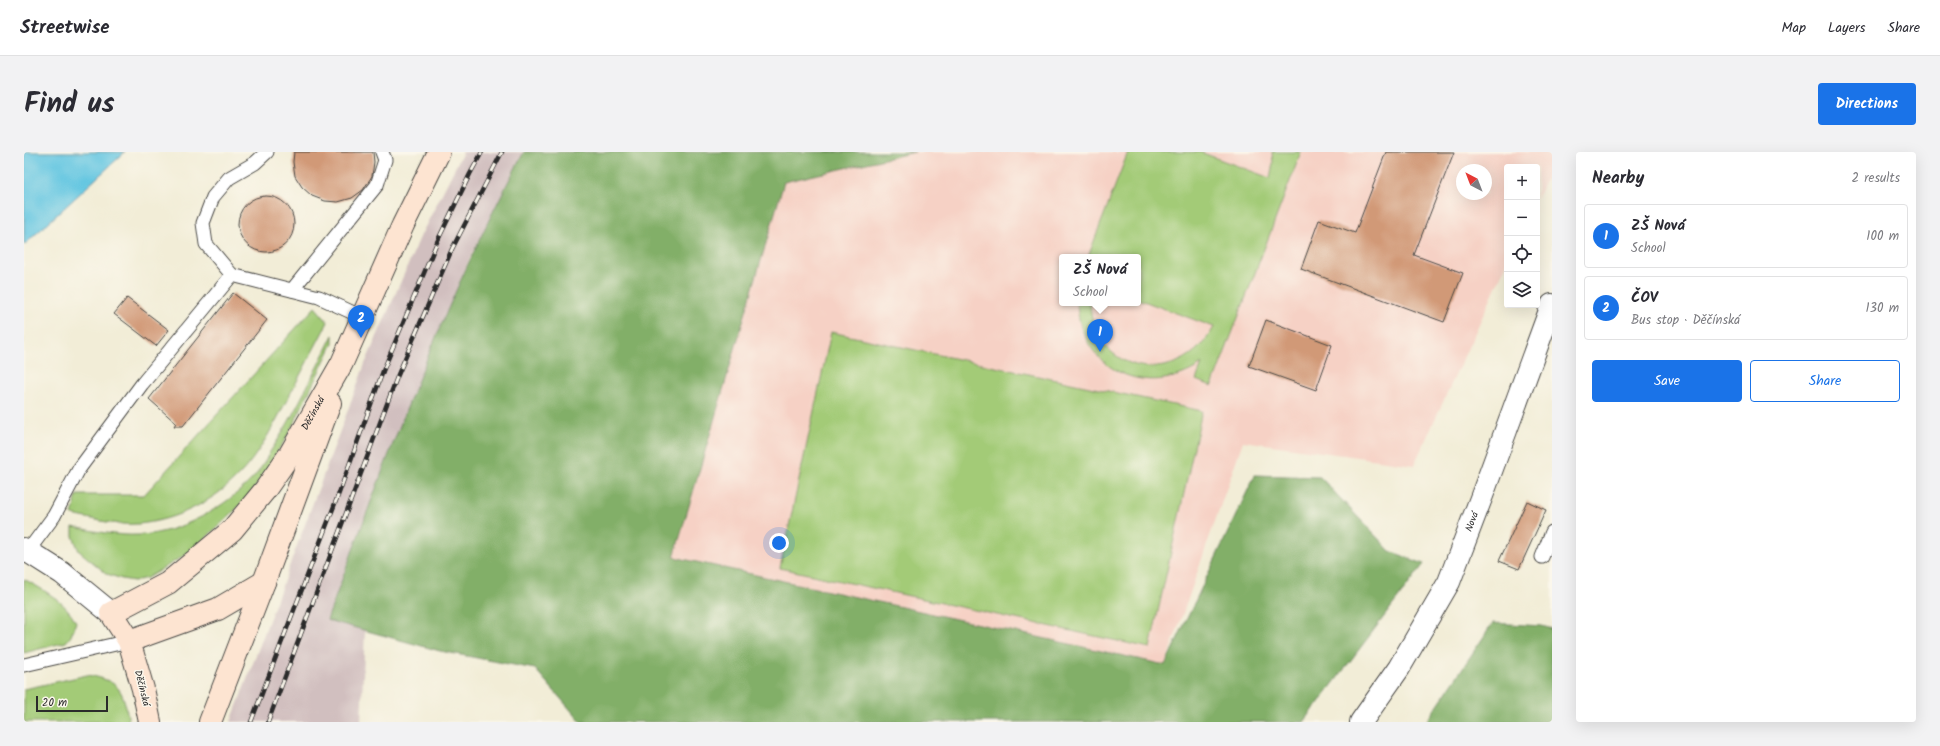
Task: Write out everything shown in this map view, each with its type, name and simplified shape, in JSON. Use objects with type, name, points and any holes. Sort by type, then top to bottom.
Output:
[{"type":"main road","name":"Děčínská","points":[[150,722],[143,689],[129,641],[111,613],[168,583],[232,530],[265,490],[290,454],[342,364],[403,224],[439,152]]},
{"type":"main road","points":[[210,722],[324,422],[342,364]]},
{"type":"main road","points":[[129,641],[218,609],[264,582]]},
{"type":"street","name":"Nová","points":[[1361,722],[1399,668],[1448,582],[1486,486],[1552,305]]},
{"type":"street","name":"Děčínská","points":[[26,550],[62,573],[111,613]]},
{"type":"lane","points":[[267,152],[255,163],[229,178],[213,197],[202,223],[206,244],[232,275],[319,297],[362,318]]},
{"type":"lane","points":[[292,290],[377,185],[385,160],[382,152]]},
{"type":"lane","points":[[26,550],[54,516],[79,469],[142,384],[232,275]]},
{"type":"lane","points":[[1542,557],[1552,532]]},
{"type":"lane","points":[[24,665],[129,641]]},
{"type":"shaded area","points":[[463,152],[524,152],[470,257],[416,385],[327,620],[365,630],[361,722],[231,722],[365,364],[421,235]]},
{"type":"shaded area","points":[[915,152],[1552,152],[1552,166],[1540,192],[1540,164],[1504,164],[1504,270],[1414,465],[1243,441],[1165,665],[674,557],[784,181]]},
{"type":"green space","points":[[524,152],[915,152],[784,182],[674,557],[1165,665],[1255,475],[1320,477],[1390,551],[1424,564],[1304,722],[581,722],[535,669],[440,651],[327,620],[417,382],[467,266]]},
{"type":"green space","points":[[1128,152],[1200,152],[1270,178],[1273,163],[1272,152],[1301,152],[1212,386],[1196,380],[1202,364],[1181,375],[1160,380],[1139,379],[1120,372],[1103,362],[1090,346],[1081,326],[1078,306],[1091,306],[1095,327],[1106,346],[1122,359],[1140,366],[1161,367],[1181,360],[1199,347],[1214,327],[1141,300],[1141,254],[1089,254]]},
{"type":"green space","points":[[315,307],[328,322],[265,440],[246,468],[228,485],[205,502],[192,509],[152,522],[122,524],[72,515],[77,495],[144,495]]},
{"type":"green space","points":[[831,332],[1202,411],[1150,648],[780,568]]},
{"type":"green space","points":[[333,335],[333,343],[288,435],[249,497],[192,551],[147,578],[134,581],[107,574],[79,551],[73,536],[73,527],[122,535],[139,535],[170,530],[216,509],[242,489],[260,469],[288,424]]},
{"type":"green space","points":[[24,579],[39,587],[60,602],[72,615],[76,622],[71,636],[66,642],[24,653]]},
{"type":"green space","points":[[1493,623],[1542,626],[1552,629],[1552,722],[1426,722]]},
{"type":"green space","points":[[87,675],[107,680],[114,684],[125,702],[129,722],[24,722],[24,689]]},
{"type":"water","points":[[24,152],[125,152],[24,245]]},
{"type":"building","points":[[294,152],[373,152],[374,162],[372,176],[363,190],[352,198],[338,202],[325,201],[312,196],[302,187],[295,176],[293,162]]},
{"type":"building","points":[[1386,152],[1454,152],[1414,255],[1463,273],[1444,322],[1301,269],[1319,220],[1355,233]]},
{"type":"building","points":[[260,196],[272,196],[282,200],[290,208],[294,218],[294,230],[290,240],[282,248],[272,252],[260,252],[250,248],[242,240],[238,230],[238,218],[242,208],[250,200]]},
{"type":"building","points":[[233,293],[267,320],[183,426],[174,426],[176,423],[149,399]]},
{"type":"building","points":[[127,298],[169,330],[156,346],[114,314]]},
{"type":"building","points":[[1266,320],[1332,345],[1316,390],[1249,366]]},
{"type":"building","points":[[1527,501],[1546,510],[1519,569],[1499,561]]},
{"type":"railway","points":[[251,722],[339,493],[383,371],[437,242],[482,152]]},
{"type":"railway","points":[[268,722],[397,377],[452,249],[502,152]]},
{"type":"place","name":"ČOV","points":[[361,338]]},
{"type":"place","name":"ZŠ Nová","points":[[1100,352]]}]
